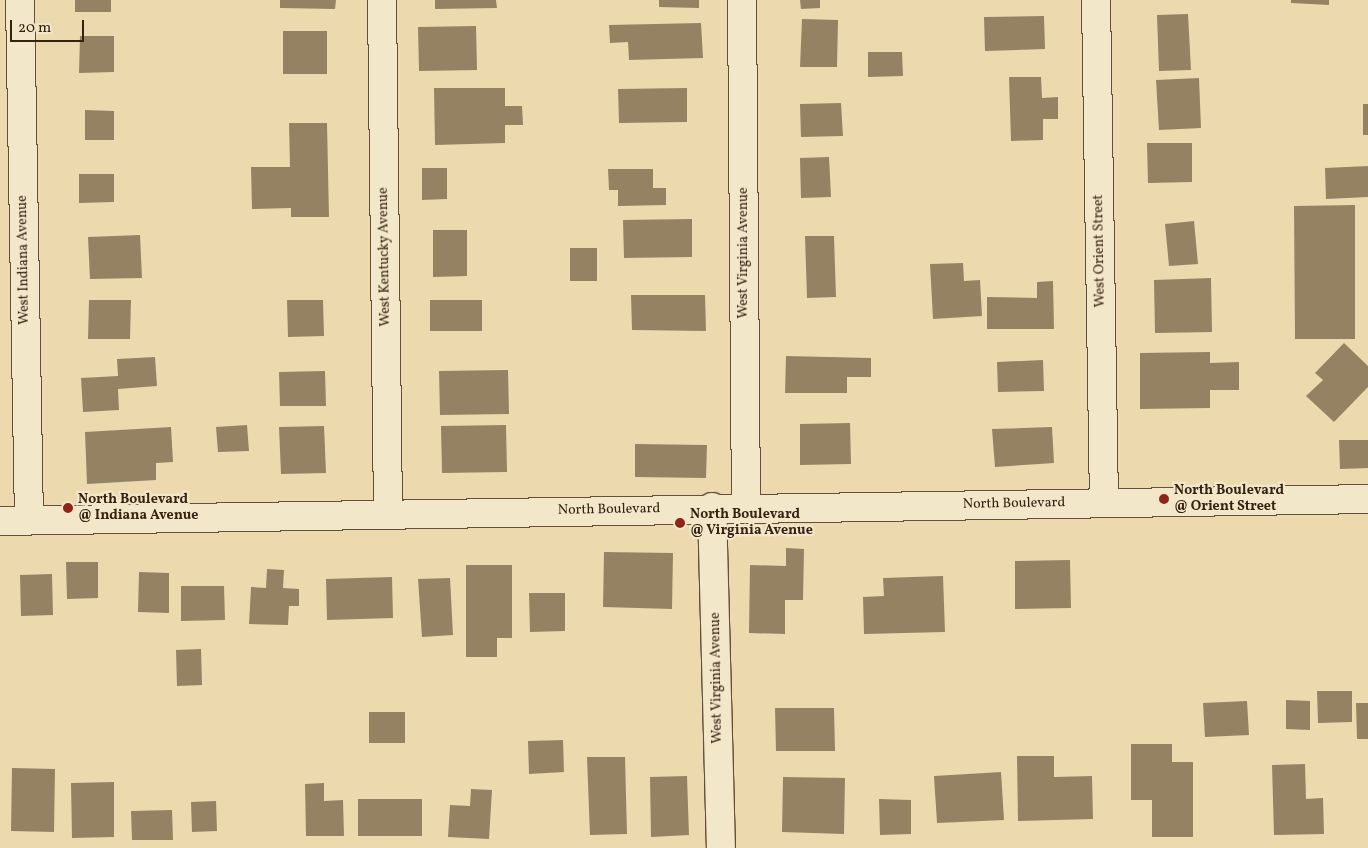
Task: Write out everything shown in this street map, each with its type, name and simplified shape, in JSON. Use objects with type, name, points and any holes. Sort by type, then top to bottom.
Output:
[{"type":"street","name":"West Indiana Avenue","points":[[20,0],[29,520]]},
{"type":"street","name":"West Kentucky Avenue","points":[[382,0],[388,514]]},
{"type":"street","name":"West Virginia Avenue","points":[[742,0],[746,507]]},
{"type":"street","name":"West Orient Street","points":[[1096,0],[1104,502]]},
{"type":"street","name":"North Boulevard","points":[[0,521],[746,507],[1368,499]]},
{"type":"street","name":"West Virginia Avenue","points":[[712,508],[721,848]]},
{"type":"building","points":[[75,0],[111,0],[111,12],[75,12]]},
{"type":"building","points":[[280,0],[336,0],[335,9],[280,8]]},
{"type":"building","points":[[435,0],[496,0],[497,8],[435,9]]},
{"type":"building","points":[[659,0],[699,0],[699,8],[659,7]]},
{"type":"building","points":[[800,0],[820,0],[820,8],[801,9]]},
{"type":"building","points":[[1291,0],[1329,0],[1329,5],[1291,3]]},
{"type":"building","points":[[1188,14],[1191,70],[1159,71],[1157,15]]},
{"type":"building","points":[[1044,16],[1045,49],[985,51],[984,17]]},
{"type":"building","points":[[802,19],[838,20],[837,67],[800,67]]},
{"type":"building","points":[[701,23],[703,58],[629,60],[628,42],[610,43],[609,25]]},
{"type":"building","points":[[476,26],[477,70],[419,71],[418,27]]},
{"type":"building","points":[[283,31],[327,31],[327,74],[283,74]]},
{"type":"building","points":[[80,36],[114,36],[114,72],[79,73]]},
{"type":"building","points":[[868,52],[902,52],[903,76],[868,77]]},
{"type":"building","points":[[1009,77],[1041,77],[1042,98],[1058,97],[1058,119],[1043,119],[1043,140],[1011,141]]},
{"type":"building","points":[[1199,78],[1201,128],[1159,130],[1156,80]]},
{"type":"building","points":[[434,88],[505,88],[505,106],[522,106],[523,125],[505,125],[505,143],[435,145]]},
{"type":"building","points":[[687,88],[687,122],[619,123],[618,89]]},
{"type":"building","points":[[841,103],[843,136],[801,137],[800,104]]},
{"type":"building","points":[[1363,104],[1368,104],[1368,135],[1363,135]]},
{"type":"building","points":[[85,110],[114,111],[114,140],[85,140]]},
{"type":"building","points":[[289,123],[327,123],[329,217],[291,217],[291,208],[252,209],[251,167],[290,167]]},
{"type":"building","points":[[1147,143],[1192,143],[1192,182],[1148,183]]},
{"type":"building","points":[[829,157],[831,197],[801,198],[800,158]]},
{"type":"building","points":[[1368,166],[1368,197],[1326,199],[1325,168]]},
{"type":"building","points":[[422,168],[447,168],[447,199],[422,200]]},
{"type":"building","points":[[608,169],[653,169],[653,188],[666,188],[666,205],[618,206],[618,190],[609,190]]},
{"type":"building","points":[[79,174],[114,174],[114,202],[79,203]]},
{"type":"building","points":[[1355,205],[1355,339],[1295,339],[1294,206]]},
{"type":"building","points":[[692,219],[692,257],[624,258],[623,220]]},
{"type":"building","points":[[1194,221],[1198,264],[1169,266],[1165,224]]},
{"type":"building","points":[[433,230],[467,230],[467,276],[433,277]]},
{"type":"building","points":[[140,235],[142,278],[90,279],[88,237]]},
{"type":"building","points":[[805,236],[834,236],[836,297],[807,298]]},
{"type":"building","points":[[570,248],[597,248],[597,281],[570,281]]},
{"type":"building","points":[[963,263],[964,281],[980,280],[982,316],[933,319],[930,264]]},
{"type":"building","points":[[1211,278],[1212,332],[1155,333],[1154,280]]},
{"type":"building","points":[[1053,281],[1054,329],[987,329],[987,297],[1037,298],[1037,282]]},
{"type":"building","points":[[631,295],[705,295],[706,331],[632,330]]},
{"type":"building","points":[[89,300],[131,300],[130,339],[88,339]]},
{"type":"building","points":[[287,300],[323,300],[324,336],[288,337]]},
{"type":"building","points":[[430,300],[482,300],[482,331],[430,331]]},
{"type":"building","points":[[1344,343],[1368,366],[1368,387],[1334,422],[1306,396],[1323,380],[1315,373]]},
{"type":"building","points":[[1210,352],[1210,363],[1239,362],[1239,390],[1210,390],[1210,408],[1140,409],[1140,353]]},
{"type":"building","points":[[786,356],[871,358],[871,377],[847,377],[847,393],[785,393]]},
{"type":"building","points":[[155,357],[157,386],[118,389],[119,410],[83,412],[81,378],[118,376],[117,359]]},
{"type":"building","points":[[1043,360],[1044,391],[998,392],[997,362]]},
{"type":"building","points":[[508,370],[509,414],[440,415],[439,371]]},
{"type":"building","points":[[325,371],[326,406],[280,406],[279,372]]},
{"type":"building","points":[[850,423],[851,464],[800,465],[800,424]]},
{"type":"building","points":[[247,425],[249,451],[218,452],[216,427]]},
{"type":"building","points":[[506,425],[507,472],[442,473],[441,426]]},
{"type":"building","points":[[324,426],[326,473],[281,474],[279,427]]},
{"type":"building","points":[[171,427],[173,462],[156,463],[156,480],[87,484],[85,432]]},
{"type":"building","points":[[1052,427],[1054,463],[995,467],[992,429]]},
{"type":"building","points":[[1339,440],[1368,440],[1368,468],[1340,469]]},
{"type":"building","points":[[635,444],[707,445],[706,478],[635,477]]},
{"type":"building","points":[[786,548],[804,549],[803,600],[785,600],[785,634],[749,633],[750,565],[786,566]]},
{"type":"building","points":[[604,552],[673,553],[672,609],[603,607]]},
{"type":"building","points":[[1070,560],[1071,608],[1015,609],[1015,561]]},
{"type":"building","points":[[66,562],[98,562],[98,598],[67,599]]},
{"type":"building","points":[[466,565],[512,565],[512,638],[497,638],[497,657],[466,657]]},
{"type":"building","points":[[267,569],[284,570],[283,588],[299,589],[299,606],[289,606],[288,625],[249,624],[251,587],[266,588]]},
{"type":"building","points":[[139,572],[169,573],[169,613],[138,612]]},
{"type":"building","points":[[52,574],[53,615],[21,616],[20,575]]},
{"type":"building","points":[[943,576],[945,632],[864,634],[863,597],[884,596],[883,578]]},
{"type":"building","points":[[392,577],[393,618],[327,620],[326,579]]},
{"type":"building","points":[[450,578],[453,635],[422,637],[418,579]]},
{"type":"building","points":[[181,586],[224,586],[225,620],[181,621]]},
{"type":"building","points":[[529,593],[565,593],[565,631],[530,632]]},
{"type":"building","points":[[201,649],[202,685],[177,686],[176,650]]},
{"type":"building","points":[[1317,691],[1352,691],[1352,722],[1318,723]]},
{"type":"building","points":[[1286,700],[1310,701],[1310,730],[1286,729]]},
{"type":"building","points":[[1247,701],[1249,735],[1205,737],[1203,703]]},
{"type":"building","points":[[1356,703],[1368,703],[1368,739],[1357,739]]},
{"type":"building","points":[[775,708],[834,708],[835,751],[776,751]]},
{"type":"building","points":[[369,712],[405,712],[405,743],[369,743]]},
{"type":"building","points":[[563,740],[564,772],[529,774],[528,741]]},
{"type":"building","points":[[1131,744],[1172,744],[1172,762],[1193,762],[1193,837],[1152,837],[1152,800],[1131,800]]},
{"type":"building","points":[[1017,756],[1054,756],[1054,777],[1092,776],[1093,819],[1018,821]]},
{"type":"building","points":[[587,757],[625,757],[627,834],[590,835]]},
{"type":"building","points":[[1305,764],[1306,799],[1323,798],[1324,834],[1274,835],[1272,765]]},
{"type":"building","points":[[12,768],[55,769],[54,832],[11,831]]},
{"type":"building","points":[[1001,772],[1004,820],[937,823],[934,776]]},
{"type":"building","points":[[687,776],[689,835],[651,837],[650,777]]},
{"type":"building","points":[[783,777],[845,778],[844,834],[782,832]]},
{"type":"building","points":[[114,782],[114,837],[72,838],[71,783]]},
{"type":"building","points":[[324,783],[324,801],[343,800],[344,836],[306,836],[305,784]]},
{"type":"building","points":[[471,789],[492,790],[489,839],[448,837],[450,805],[470,806]]},
{"type":"building","points":[[358,799],[422,799],[422,836],[358,836]]},
{"type":"building","points":[[879,799],[911,800],[911,834],[880,835]]},
{"type":"building","points":[[216,801],[217,831],[192,832],[191,802]]},
{"type":"building","points":[[172,810],[173,840],[132,840],[131,811]]},
{"type":"place","name":"North Boulevard @ Orient Street","points":[[1164,499]]},
{"type":"place","name":"North Boulevard @ Indiana Avenue","points":[[68,508]]},
{"type":"place","name":"North Boulevard @ Virginia Avenue","points":[[680,523]]}]
